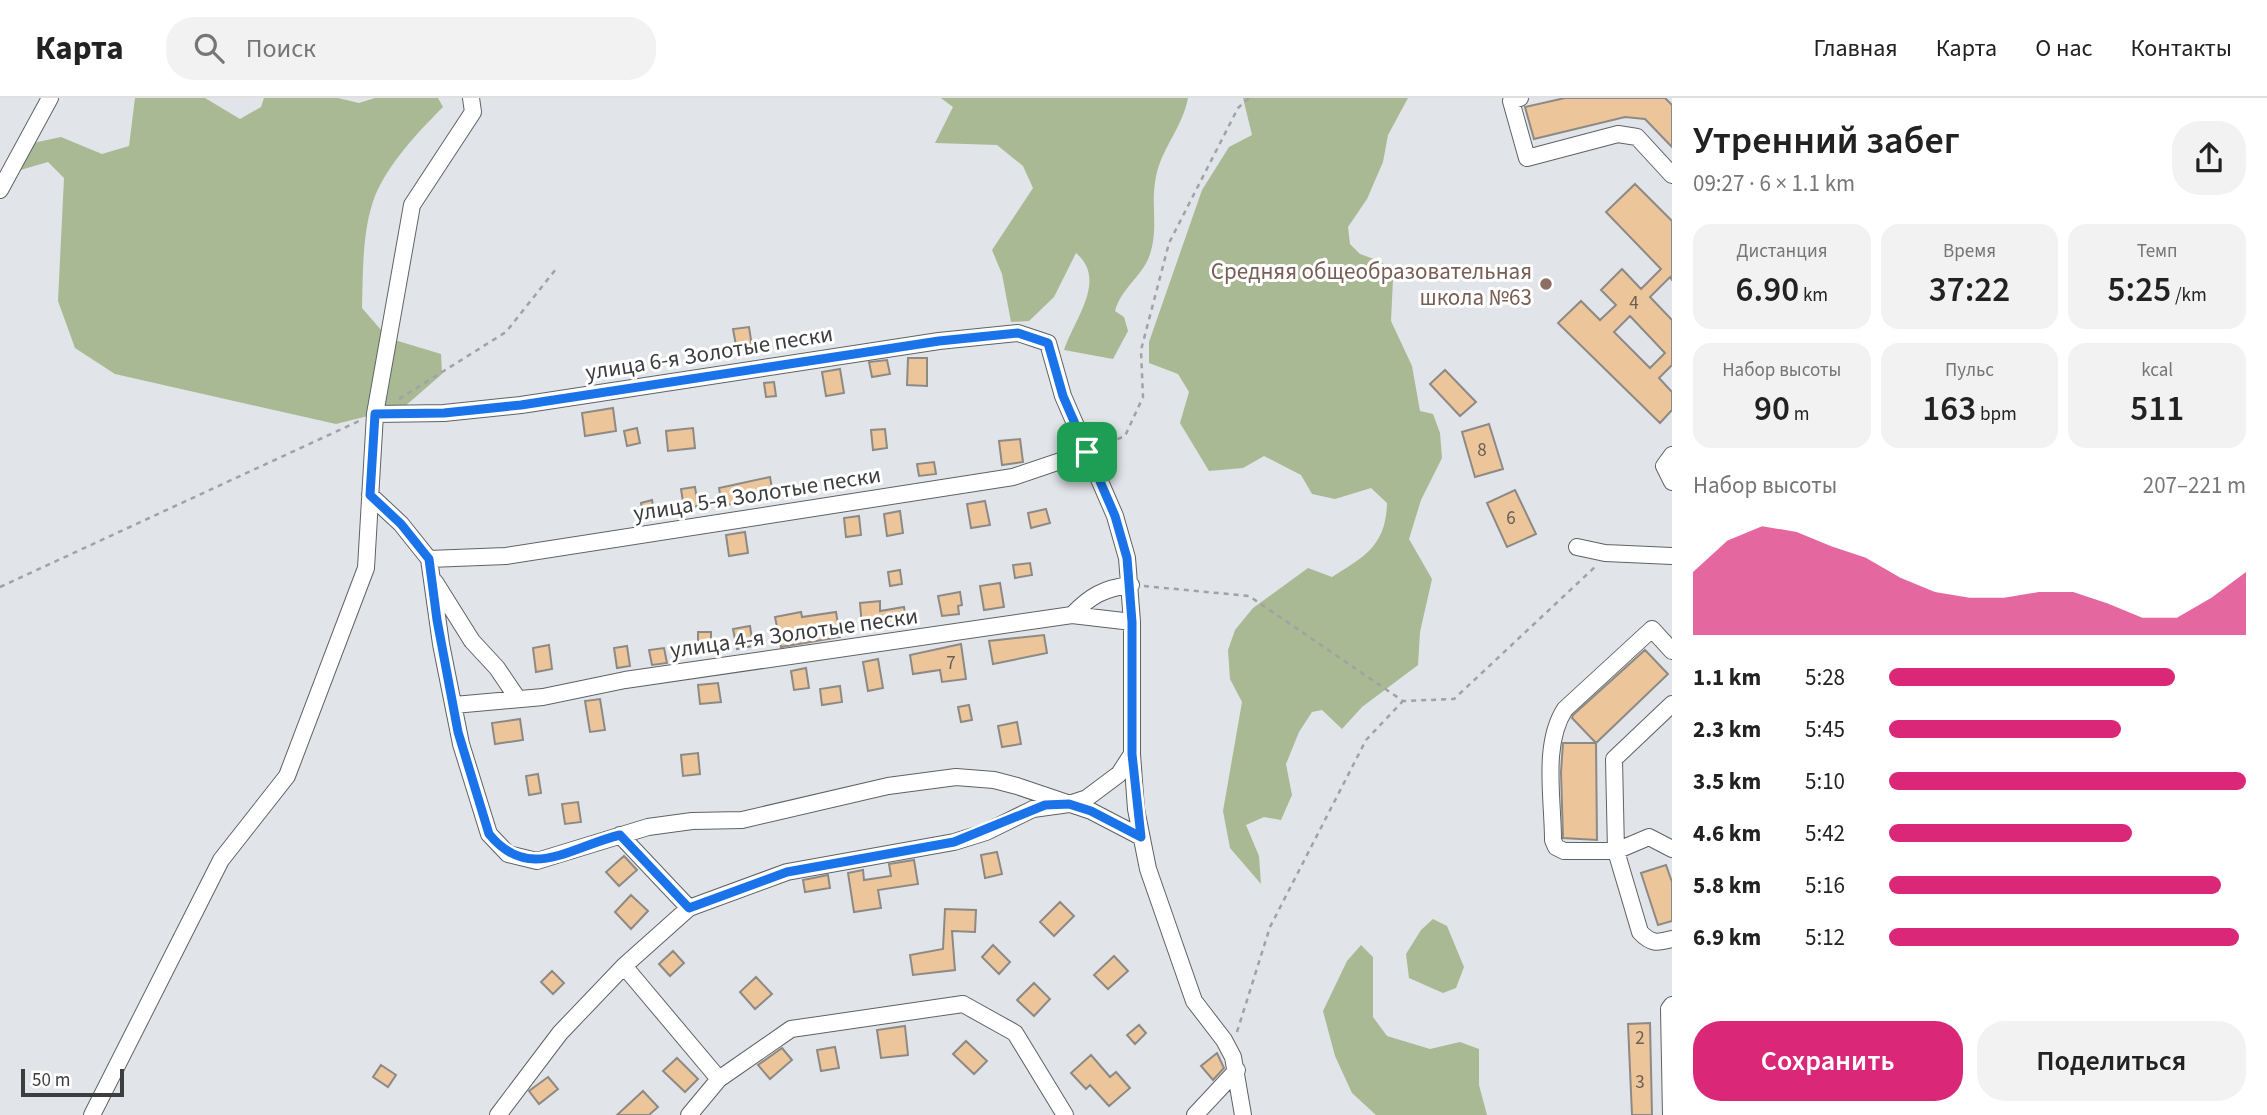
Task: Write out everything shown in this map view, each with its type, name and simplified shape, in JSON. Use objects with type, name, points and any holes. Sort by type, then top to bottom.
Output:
[{"type":"street","points":[[0,190],[50,98]]},
{"type":"street","points":[[92,1115],[221,860],[288,776],[366,568],[375,414],[412,205],[473,112],[471,98]]},
{"type":"street","points":[[1520,98],[1511,101],[1527,158],[1618,134],[1637,137],[1672,175]]},
{"type":"street","name":"улица 6-я Золотые пески","points":[[375,414],[444,413],[521,405],[939,341],[1018,333],[1048,343],[1063,396],[1087,452]]},
{"type":"street","points":[[1087,452],[1122,537],[1130,585],[1132,754],[1141,837],[1148,869],[1194,1001],[1230,1052],[1237,1070],[1243,1115]]},
{"type":"street","name":"улица 5-я Золотые пески","points":[[429,559],[506,556],[1013,477],[1087,452]]},
{"type":"street","points":[[1672,455],[1664,466],[1672,482]]},
{"type":"street","points":[[370,495],[401,524],[429,559],[441,644],[461,744],[489,834],[508,854],[537,861],[620,835],[674,823],[742,820],[888,786],[956,777],[993,780],[1069,804],[1112,820],[1141,837]]},
{"type":"street","points":[[1577,547],[1610,554],[1672,556]]},
{"type":"street","points":[[432,577],[472,641],[497,667],[518,699]]},
{"type":"street","points":[[1072,615],[1087,598],[1100,591],[1130,585]]},
{"type":"street","name":"улица 4-я Золотые пески","points":[[454,705],[550,696],[625,680],[1072,615],[1132,622]]},
{"type":"street","points":[[1672,651],[1652,629],[1565,709],[1555,724],[1553,840],[1556,847],[1564,851],[1616,851],[1649,837],[1672,849]]},
{"type":"street","points":[[1672,704],[1614,759],[1616,851],[1640,932],[1648,941],[1656,943],[1672,939]]},
{"type":"street","points":[[498,1115],[560,1033],[624,966],[689,908],[787,872],[954,842],[986,832],[1033,809],[1069,804],[1104,788],[1119,774],[1132,754]]},
{"type":"street","points":[[620,835],[689,908]]},
{"type":"street","points":[[624,966],[719,1079]]},
{"type":"street","points":[[689,1115],[719,1079],[791,1029],[964,1004],[1015,1033],[1065,1115]]},
{"type":"street","points":[[1671,1115],[1669,1009],[1672,1005]]},
{"type":"street","points":[[1195,1115],[1237,1070]]},
{"type":"path","points":[[1087,452],[1125,436],[1143,397],[1141,349],[1169,243],[1238,108],[1250,98]]},
{"type":"path","points":[[397,400],[506,332],[556,269]]},
{"type":"path","points":[[0,587],[375,414]]},
{"type":"path","points":[[1130,585],[1249,596],[1403,701],[1454,699],[1610,554]]},
{"type":"path","points":[[1230,1052],[1270,927],[1366,740],[1403,701]]},
{"type":"green space","points":[[135,98],[205,98],[240,119],[261,107],[264,98],[338,98],[359,103],[375,98],[438,98],[443,107],[396,160],[375,196],[365,237],[362,308],[388,338],[441,354],[442,374],[404,407],[336,424],[115,374],[75,348],[58,301],[64,178],[48,162],[10,173],[33,143],[61,137],[102,154],[129,146]]},
{"type":"green space","points":[[941,98],[1188,98],[1157,172],[1154,235],[1149,257],[1115,311],[1124,317],[1128,331],[1113,359],[1064,350],[1089,287],[1085,264],[1076,253],[1054,297],[1029,321],[1011,322],[1002,274],[992,250],[1033,188],[1023,166],[997,145],[935,143],[953,107]]},
{"type":"green space","points":[[1243,98],[1408,98],[1388,135],[1383,162],[1367,199],[1348,227],[1350,244],[1360,254],[1382,262],[1393,279],[1391,321],[1412,366],[1420,411],[1433,414],[1440,433],[1442,458],[1421,500],[1409,539],[1432,579],[1420,632],[1418,665],[1362,707],[1342,729],[1322,710],[1312,712],[1299,732],[1286,764],[1292,795],[1281,820],[1264,817],[1246,825],[1259,856],[1261,884],[1230,848],[1223,811],[1242,702],[1230,679],[1228,650],[1235,630],[1253,608],[1308,568],[1332,577],[1371,549],[1382,530],[1387,503],[1371,488],[1335,499],[1312,494],[1301,475],[1264,456],[1243,468],[1209,471],[1180,423],[1189,392],[1178,374],[1149,363],[1149,342],[1202,190],[1229,147],[1252,135]]},
{"type":"green space","points":[[1433,919],[1447,926],[1464,967],[1456,988],[1443,993],[1409,978],[1406,954],[1421,930]]},
{"type":"green space","points":[[1361,945],[1373,957],[1373,1017],[1387,1036],[1430,1049],[1460,1042],[1479,1049],[1479,1085],[1487,1115],[1376,1115],[1352,1093],[1335,1056],[1323,1011],[1347,961]]},
{"type":"building","points":[[1565,98],[1665,98],[1672,105],[1672,147],[1645,119],[1625,117],[1534,139],[1525,107]]},
{"type":"building","points":[[1635,184],[1672,221],[1672,280],[1670,277],[1650,297],[1672,320],[1672,365],[1659,378],[1672,392],[1672,410],[1660,423],[1558,323],[1581,301],[1600,320],[1616,305],[1601,290],[1622,269],[1641,289],[1661,269],[1606,212]],"holes":[[[1630,316],[1665,353],[1650,368],[1614,332]]]},
{"type":"building","points":[[749,327],[753,353],[738,356],[733,329]]},
{"type":"building","points":[[908,358],[927,358],[927,386],[907,385]]},
{"type":"building","points":[[887,360],[890,374],[872,377],[869,362]]},
{"type":"building","points":[[840,369],[844,393],[826,396],[822,372]]},
{"type":"building","points":[[1445,370],[1476,402],[1460,416],[1430,384]]},
{"type":"building","points":[[774,382],[776,396],[766,397],[764,383]]},
{"type":"building","points":[[613,408],[616,431],[585,436],[582,413]]},
{"type":"building","points":[[1489,424],[1503,469],[1475,477],[1462,432]]},
{"type":"building","points":[[637,428],[640,443],[627,446],[624,431]]},
{"type":"building","points":[[693,428],[695,448],[668,451],[666,431]]},
{"type":"building","points":[[885,429],[887,448],[873,450],[871,430]]},
{"type":"building","points":[[1020,439],[1023,462],[1002,465],[999,441]]},
{"type":"building","points":[[934,462],[936,474],[919,476],[917,464]]},
{"type":"building","points":[[770,477],[773,494],[740,498],[741,502],[722,506],[719,488]]},
{"type":"building","points":[[695,487],[698,506],[684,508],[681,489]]},
{"type":"building","points":[[1515,490],[1536,534],[1507,547],[1487,503]]},
{"type":"building","points":[[652,500],[655,515],[644,518],[641,503]]},
{"type":"building","points":[[985,501],[990,525],[971,528],[967,504]]},
{"type":"building","points":[[1046,509],[1050,523],[1031,528],[1028,513]]},
{"type":"building","points":[[900,511],[903,533],[887,536],[884,514]]},
{"type":"building","points":[[859,516],[861,535],[846,537],[844,518]]},
{"type":"building","points":[[745,532],[748,553],[729,556],[726,535]]},
{"type":"building","points":[[1030,563],[1032,575],[1015,578],[1013,565]]},
{"type":"building","points":[[900,570],[902,584],[890,586],[888,572]]},
{"type":"building","points":[[1000,583],[1004,607],[984,610],[980,586]]},
{"type":"building","points":[[960,592],[962,605],[958,606],[959,614],[942,616],[938,596]]},
{"type":"building","points":[[880,601],[880,611],[904,607],[907,626],[862,627],[860,603]]},
{"type":"building","points":[[801,612],[802,617],[836,612],[840,637],[781,647],[775,617]]},
{"type":"building","points":[[750,626],[753,646],[737,649],[733,629]]},
{"type":"building","points":[[698,632],[711,632],[711,651],[698,651]]},
{"type":"building","points":[[1044,635],[1047,653],[993,664],[989,641]]},
{"type":"building","points":[[961,644],[966,679],[942,682],[940,670],[913,674],[910,655]]},
{"type":"building","points":[[549,645],[552,669],[536,672],[533,648]]},
{"type":"building","points":[[627,646],[630,666],[617,668],[614,648]]},
{"type":"building","points":[[664,648],[667,663],[652,665],[649,650]]},
{"type":"building","points":[[1645,650],[1668,674],[1596,743],[1572,718],[1573,715]]},
{"type":"building","points":[[878,659],[883,688],[868,691],[863,662]]},
{"type":"building","points":[[806,668],[809,688],[794,690],[791,671]]},
{"type":"building","points":[[718,683],[721,702],[700,704],[698,685]]},
{"type":"building","points":[[840,686],[842,702],[822,705],[820,689]]},
{"type":"building","points":[[600,699],[605,730],[590,732],[585,701]]},
{"type":"building","points":[[969,705],[972,720],[961,722],[958,707]]},
{"type":"building","points":[[520,719],[523,740],[495,744],[492,723]]},
{"type":"building","points":[[1017,722],[1021,744],[1002,747],[998,726]]},
{"type":"building","points":[[1563,743],[1596,743],[1597,840],[1563,838]]},
{"type":"building","points":[[698,753],[700,774],[683,776],[681,755]]},
{"type":"building","points":[[538,774],[541,793],[529,795],[526,776]]},
{"type":"building","points":[[578,802],[581,822],[565,824],[562,804]]},
{"type":"building","points":[[997,852],[1002,874],[985,878],[981,855]]},
{"type":"building","points":[[624,856],[637,870],[619,886],[606,872]]},
{"type":"building","points":[[914,860],[918,884],[878,890],[881,908],[854,912],[848,873],[863,870],[864,880],[891,876],[889,864]]},
{"type":"building","points":[[1666,865],[1672,882],[1672,921],[1658,925],[1641,873]]},
{"type":"building","points":[[828,875],[830,888],[805,892],[803,880]]},
{"type":"building","points":[[631,895],[648,911],[631,929],[615,912]]},
{"type":"building","points":[[1060,902],[1074,916],[1054,936],[1040,922]]},
{"type":"building","points":[[945,909],[976,910],[975,932],[952,931],[955,970],[913,975],[910,955],[943,949]]},
{"type":"building","points":[[993,945],[1010,962],[999,974],[982,957]]},
{"type":"building","points":[[673,951],[684,963],[670,976],[659,964]]},
{"type":"building","points":[[1114,956],[1128,971],[1108,989],[1094,975]]},
{"type":"building","points":[[552,971],[564,983],[553,994],[541,982]]},
{"type":"building","points":[[756,977],[772,994],[755,1009],[740,992]]},
{"type":"building","points":[[1034,983],[1050,999],[1034,1016],[1017,1000]]},
{"type":"building","points":[[1650,1023],[1652,1115],[1632,1115],[1628,1024]]},
{"type":"building","points":[[1139,1025],[1146,1033],[1135,1044],[1127,1035]]},
{"type":"building","points":[[905,1026],[908,1055],[881,1058],[877,1030]]},
{"type":"building","points":[[966,1041],[987,1061],[974,1074],[953,1054]]},
{"type":"building","points":[[835,1047],[839,1068],[821,1071],[817,1050]]},
{"type":"building","points":[[782,1048],[792,1060],[770,1079],[758,1065]]},
{"type":"building","points":[[1217,1053],[1224,1068],[1213,1080],[1201,1066]]},
{"type":"building","points":[[1091,1055],[1110,1077],[1116,1072],[1130,1088],[1109,1106],[1090,1085],[1086,1089],[1071,1073]]},
{"type":"building","points":[[677,1058],[698,1079],[685,1092],[663,1071]]},
{"type":"building","points":[[381,1065],[396,1075],[388,1087],[373,1077]]},
{"type":"building","points":[[548,1077],[558,1089],[539,1104],[529,1091]]},
{"type":"building","points":[[643,1091],[658,1107],[649,1115],[617,1115]]},
{"type":"place","name":"Средняя общеобразовательная школа №63","points":[[1546,284]]},
{"type":"route","points":[[1018,333],[1038,337],[1048,343],[1063,396],[1087,452],[1115,516],[1130,574],[1133,789],[1141,837],[1091,811],[1069,804],[1045,805],[986,832],[954,842],[787,872],[689,908],[620,835],[537,861],[508,854],[489,834],[458,732],[441,644],[429,559],[401,524],[370,495],[375,414],[444,413],[521,405],[939,341],[1018,333]]}]
